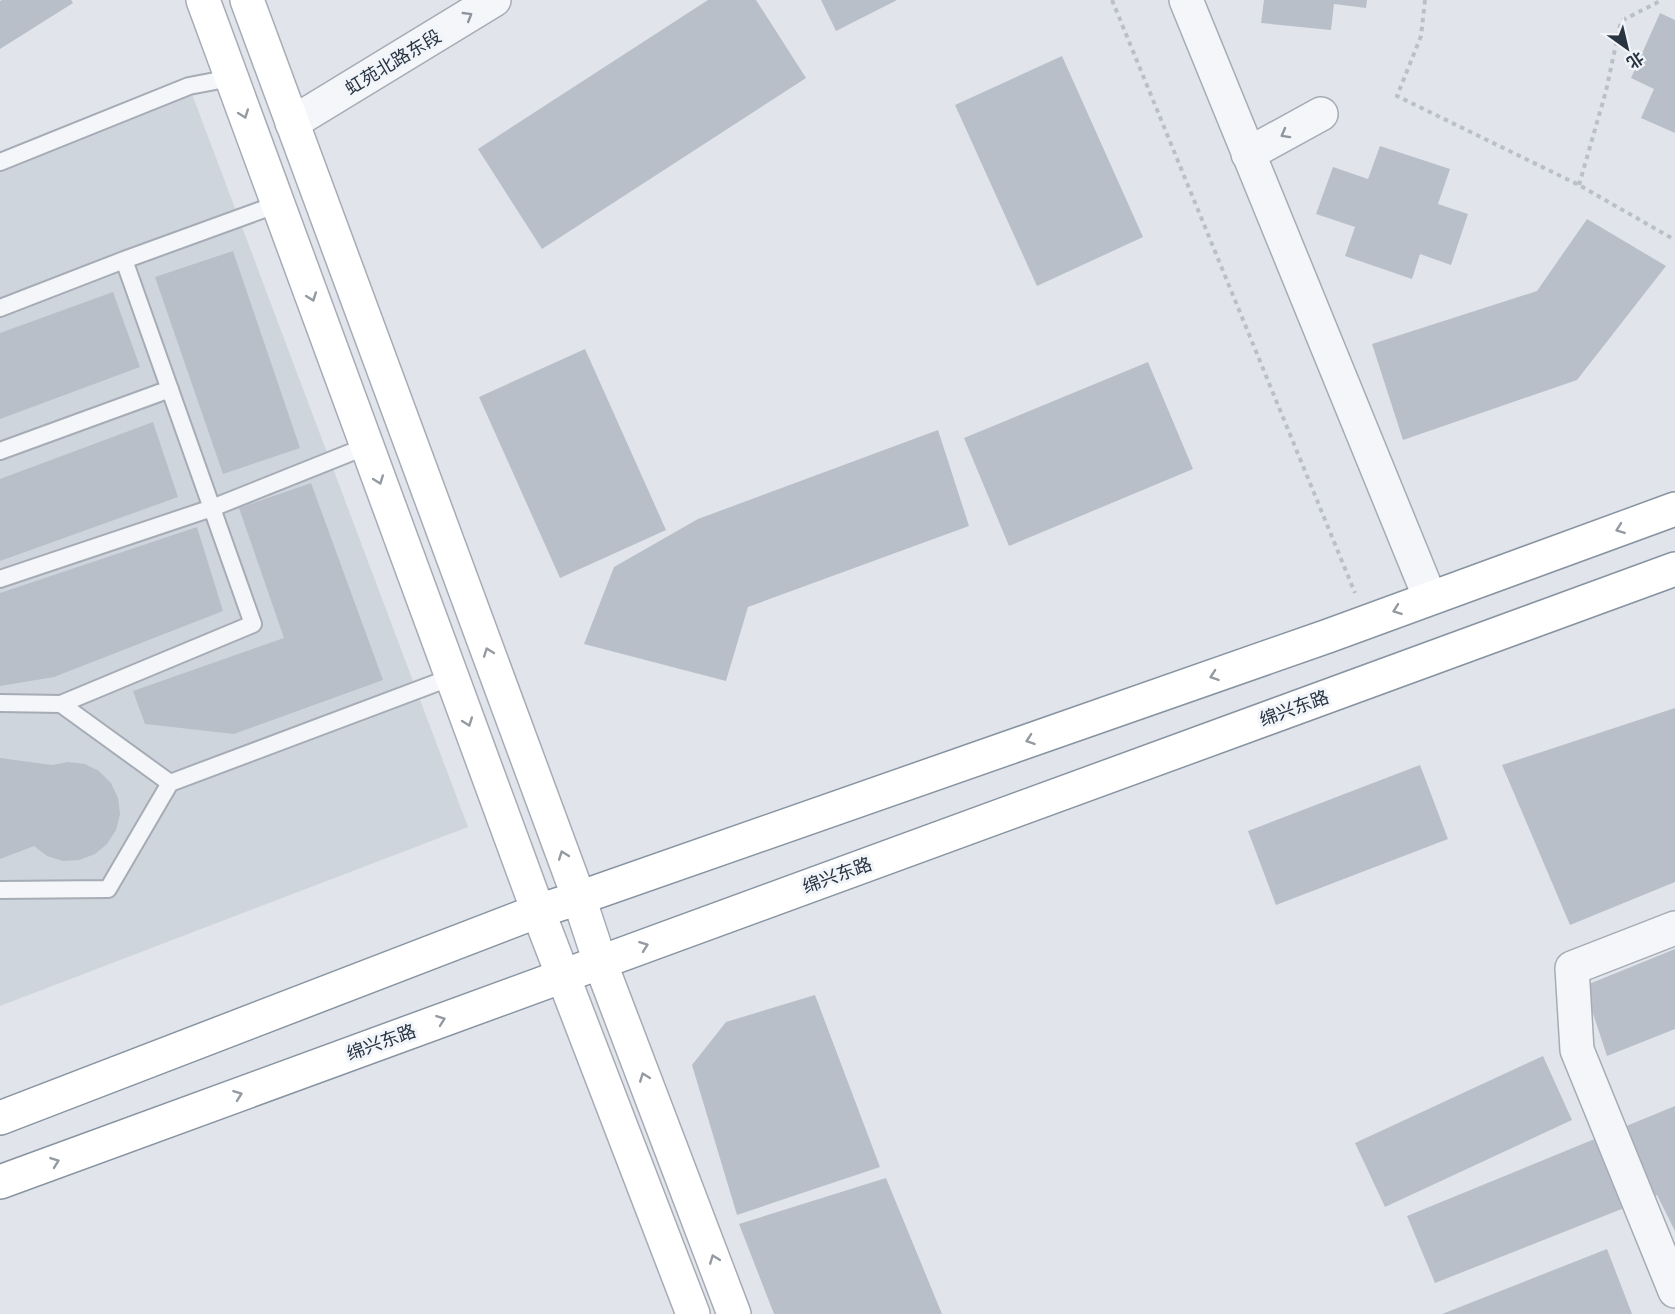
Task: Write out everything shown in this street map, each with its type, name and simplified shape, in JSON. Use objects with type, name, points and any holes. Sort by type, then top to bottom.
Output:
[{"type":"main road","points":[[203,0],[538,911],[693,1314]]},
{"type":"main road","points":[[247,0],[579,898],[600,962],[735,1314]]},
{"type":"main road","points":[[0,1119],[538,911],[1367,621],[1675,509]]},
{"type":"main road","name":"绵兴东路","points":[[0,1182],[1675,569]]},
{"type":"street","name":"虹苑北路东段","points":[[292,123],[494,0]]},
{"type":"street","points":[[1186,0],[1430,598]]},
{"type":"street","points":[[1248,154],[1321,114]]},
{"type":"street","points":[[1675,928],[1572,968],[1577,1050],[1675,1291]]},
{"type":"lane","points":[[0,162],[189,86],[231,78]]},
{"type":"lane","points":[[0,308],[278,204]]},
{"type":"lane","points":[[0,703],[61,704],[253,624],[124,260]]},
{"type":"lane","points":[[0,451],[170,389]]},
{"type":"lane","points":[[0,579],[212,508],[367,446]]},
{"type":"lane","points":[[0,890],[108,889],[170,783],[452,677]]},
{"type":"lane","points":[[61,704],[170,783]]},
{"type":"path","points":[[1112,0],[1367,621]]},
{"type":"path","points":[[1425,0],[1421,36],[1397,96],[1579,185],[1675,240]]},
{"type":"path","points":[[1579,185],[1622,21],[1662,0]]},
{"type":"shaded area","points":[[189,86],[468,827],[0,1006],[0,162]]},
{"type":"building","points":[[71,0],[73,3],[0,49],[0,1]]},
{"type":"building","points":[[708,0],[756,0],[806,78],[542,249],[478,149]]},
{"type":"building","points":[[821,0],[897,0],[836,31]]},
{"type":"building","points":[[1264,0],[1367,0],[1366,8],[1334,4],[1331,30],[1261,23]]},
{"type":"building","points":[[1660,13],[1675,20],[1675,133],[1641,118],[1654,89],[1631,78]]},
{"type":"building","points":[[1062,56],[1143,237],[1037,286],[955,105]]},
{"type":"building","points":[[1380,146],[1450,169],[1438,204],[1468,214],[1451,265],[1420,254],[1412,279],[1345,256],[1355,227],[1316,214],[1333,167],[1368,179]]},
{"type":"building","points":[[1587,219],[1666,266],[1577,380],[1403,440],[1372,344],[1537,291]]},
{"type":"building","points":[[233,251],[300,448],[223,474],[155,277]]},
{"type":"building","points":[[113,292],[140,367],[0,419],[0,333]]},
{"type":"building","points":[[585,349],[666,530],[560,578],[479,397]]},
{"type":"building","points":[[1148,362],[1193,469],[1009,546],[964,438]]},
{"type":"building","points":[[153,422],[178,497],[0,561],[0,479]]},
{"type":"building","points":[[938,430],[969,526],[748,607],[726,681],[584,644],[614,567],[698,519]]},
{"type":"building","points":[[311,483],[383,680],[234,734],[145,724],[133,691],[284,638],[239,508]]},
{"type":"building","points":[[197,527],[223,611],[54,677],[0,686],[0,593]]},
{"type":"building","points":[[1675,708],[1675,882],[1570,925],[1502,765]]},
{"type":"building","points":[[0,758],[52,765],[68,762],[85,764],[99,771],[111,783],[118,798],[120,814],[116,830],[107,844],[95,854],[79,860],[63,861],[47,856],[34,846],[0,859]]},
{"type":"building","points":[[1420,765],[1448,839],[1276,905],[1248,831]]},
{"type":"building","points":[[1675,949],[1675,1029],[1607,1056],[1584,986]]},
{"type":"building","points":[[815,995],[880,1167],[737,1215],[692,1065],[726,1022]]},
{"type":"building","points":[[1543,1056],[1572,1120],[1385,1207],[1355,1143]]},
{"type":"building","points":[[1675,1106],[1675,1231],[1657,1195],[1435,1283],[1407,1216]]},
{"type":"building","points":[[886,1178],[942,1314],[774,1314],[739,1224]]},
{"type":"building","points":[[1607,1249],[1632,1314],[1442,1314]]}]
